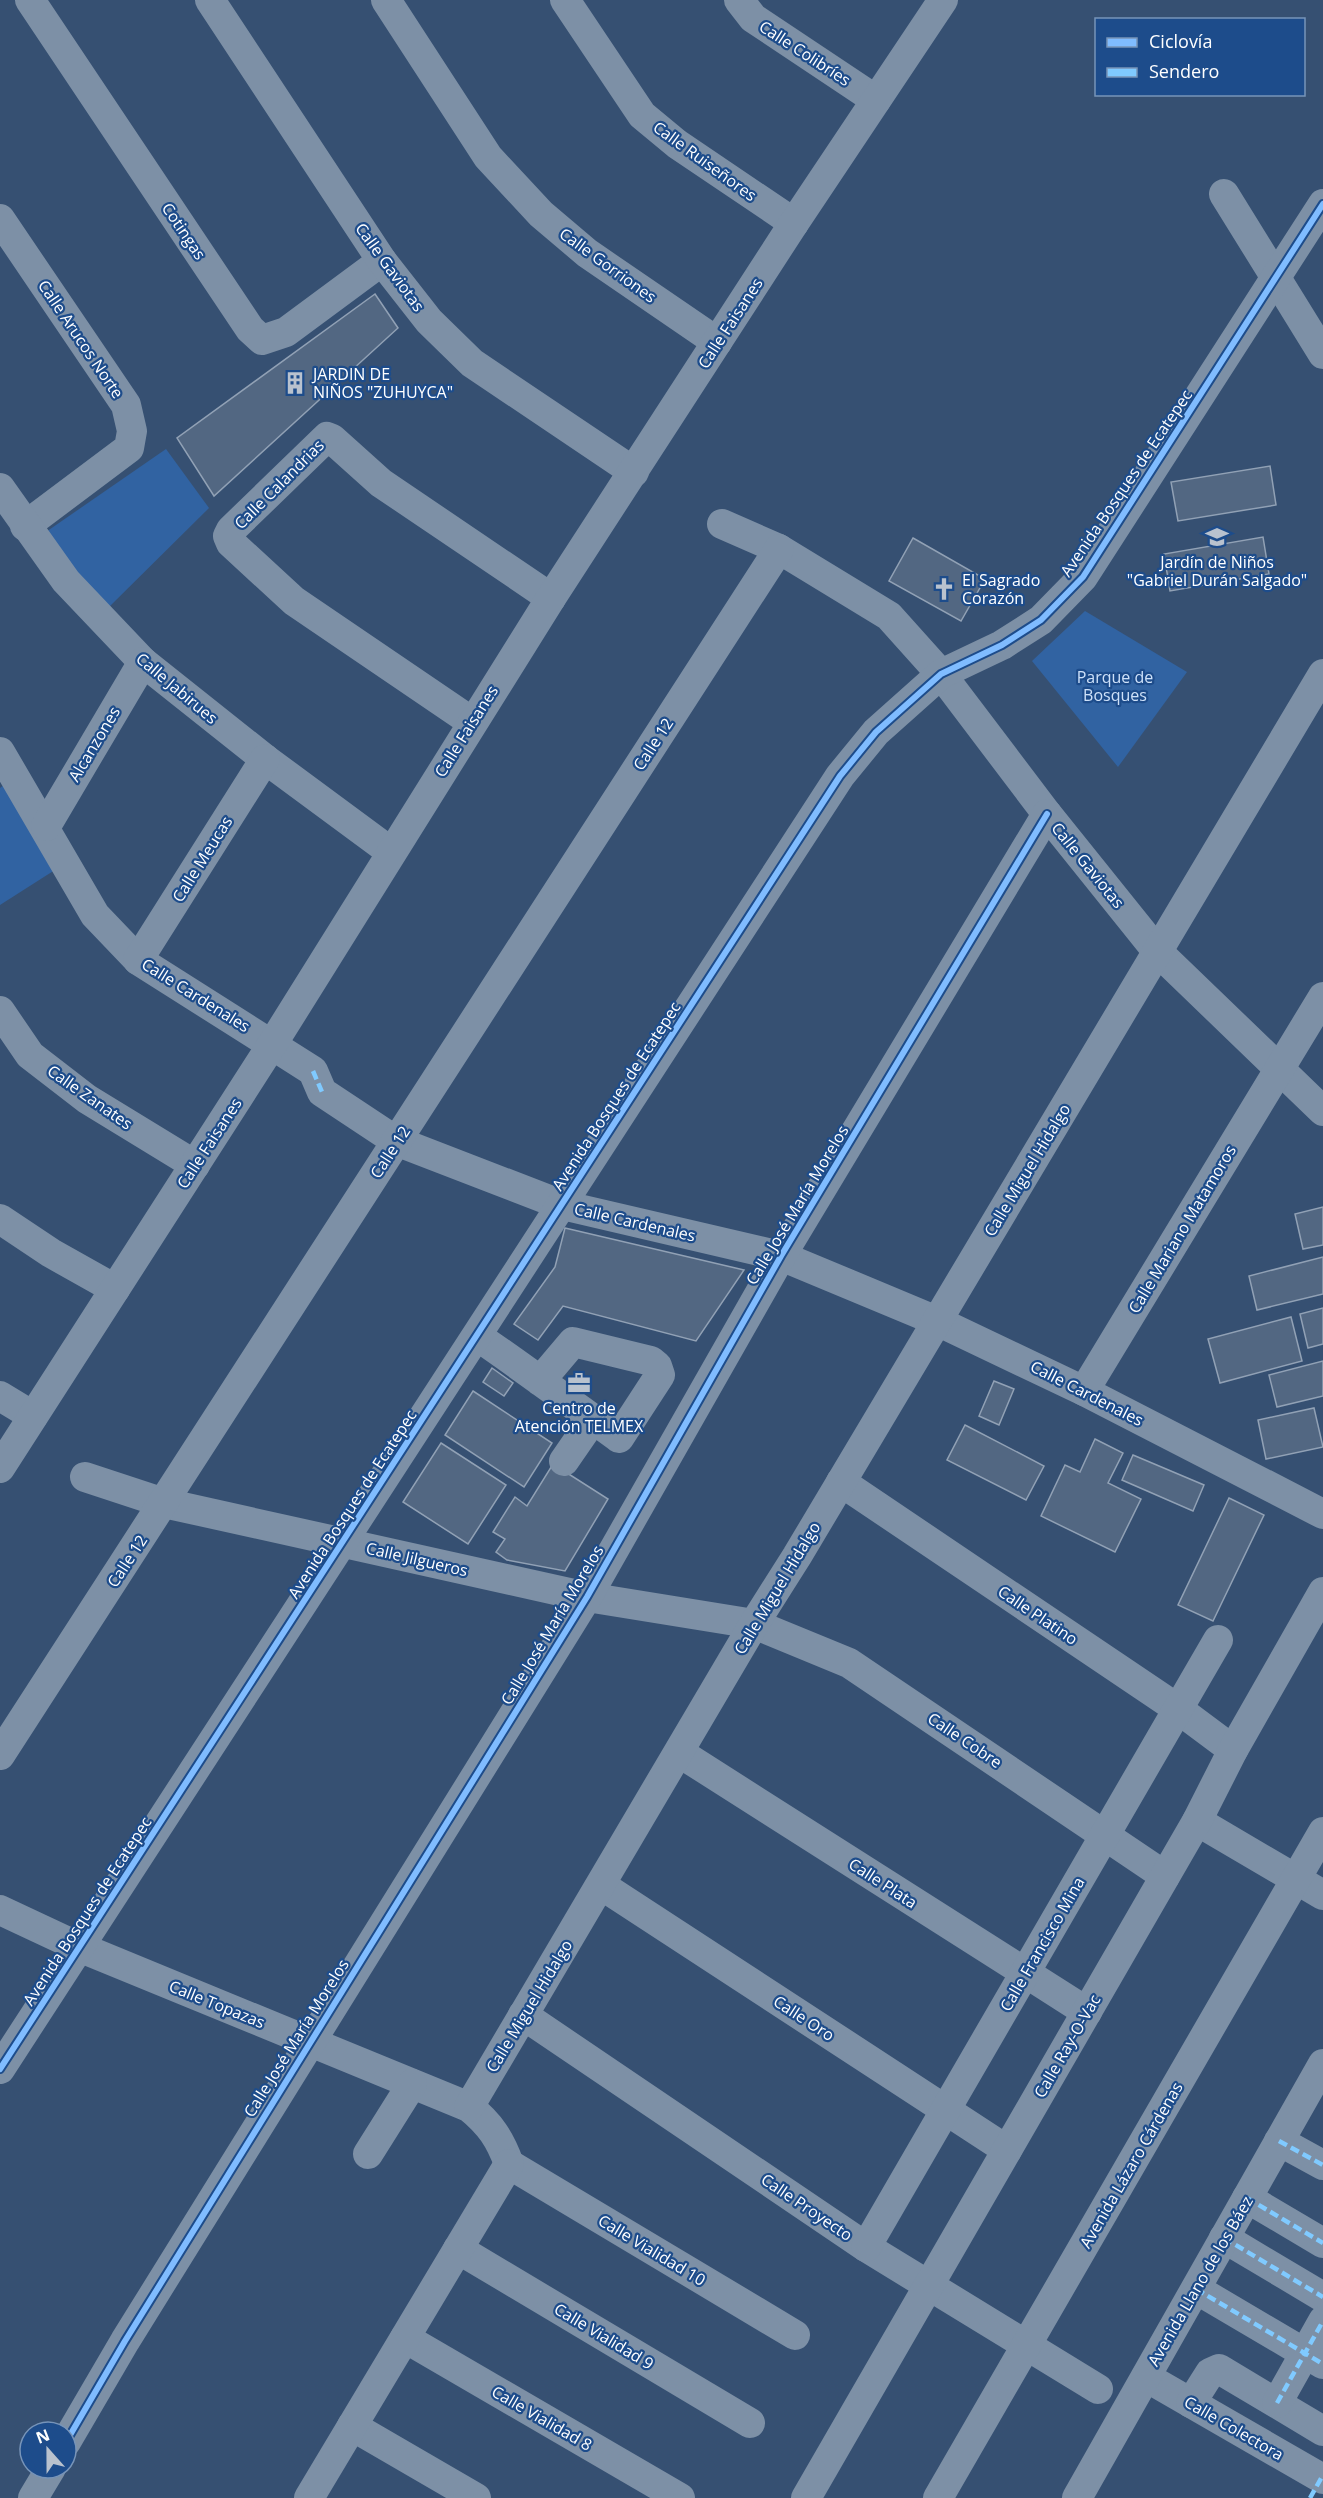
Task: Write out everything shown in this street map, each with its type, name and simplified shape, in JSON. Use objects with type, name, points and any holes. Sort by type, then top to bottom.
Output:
[{"type":"street","name":"Cotingas","points":[[30,0],[250,330],[262,340],[286,332],[382,261]]},
{"type":"street","name":"Calle Gaviotas","points":[[210,0],[382,261],[429,321],[472,363],[634,472]]},
{"type":"street","name":"Calle Gorriones","points":[[386,0],[488,157],[541,214],[587,253],[717,342]]},
{"type":"street","name":"Calle Ruiseñores","points":[[565,0],[642,115],[677,144],[794,223]]},
{"type":"street","name":"Calle Faisanes","points":[[0,1468],[273,1043],[551,598],[794,223],[943,0]]},
{"type":"street","name":"Calle Colibríes","points":[[753,6],[876,100]]},
{"type":"street","points":[[1224,194],[1323,354]]},
{"type":"street","name":"Avenida Bosques de Ecatepec","points":[[0,2069],[840,776],[876,732],[941,674],[1002,645],[1041,620],[1083,577],[1323,204]]},
{"type":"street","name":"Calle Arucos Norte","points":[[0,219],[126,405],[132,431],[129,448],[25,526]]},
{"type":"street","name":"Calle Calandrias","points":[[472,722],[294,601],[231,543],[228,536],[231,531],[327,437],[381,483],[551,598]]},
{"type":"street","name":"Calle Jabirues","points":[[0,488],[66,581],[143,662],[265,759],[391,852]]},
{"type":"street","name":"Calle Gaviotas","points":[[722,524],[779,549],[889,616],[941,674],[1047,814],[1157,951],[1280,1067],[1323,1111]]},
{"type":"street","name":"Calle 12","points":[[0,1755],[779,549]]},
{"type":"street","name":"Alcanzones","points":[[45,826],[143,662]]},
{"type":"street","name":"Calle Miguel Hidalgo","points":[[469,2107],[680,1753],[754,1624],[938,1321],[1323,674]]},
{"type":"street","name":"Calle Cardenales","points":[[0,752],[95,915],[138,960],[273,1043],[396,1141],[562,1205],[781,1256],[938,1321],[1084,1390],[1323,1514]]},
{"type":"street","name":"Calle Meucas","points":[[138,960],[265,759]]},
{"type":"street","name":"Calle José María Morelos","points":[[78,2421],[309,2042],[587,1597],[781,1256],[1047,814]]},
{"type":"street","name":"Calle Mariano Matamoros","points":[[1084,1390],[1323,997]]},
{"type":"street","name":"Calle Zanates","points":[[0,1011],[30,1055],[87,1099],[195,1165]]},
{"type":"street","points":[[0,1219],[51,1253],[115,1289]]},
{"type":"street","points":[[477,1336],[619,1438],[660,1375],[657,1366],[651,1361],[573,1342],[540,1381]]},
{"type":"street","points":[[0,1396],[33,1416]]},
{"type":"street","points":[[564,1461],[593,1419]]},
{"type":"street","name":"Calle Jilgueros","points":[[85,1477],[164,1503],[587,1597],[754,1624]]},
{"type":"street","name":"Calle Platino","points":[[841,1482],[1178,1709],[1233,1750]]},
{"type":"street","name":"Calle Ray-O-Vac","points":[[806,2498],[1197,1821],[1233,1750],[1323,1592]]},
{"type":"street","name":"Calle Cobre","points":[[754,1624],[849,1663],[1106,1834],[1165,1876]]},
{"type":"street","name":"Calle Francisco Mina","points":[[866,2247],[1218,1640]]},
{"type":"street","name":"Calle Plata","points":[[680,1753],[1087,2012]]},
{"type":"street","points":[[1197,1821],[1323,1895]]},
{"type":"street","name":"Avenida Lázaro Cárdenas","points":[[938,2498],[1323,1832]]},
{"type":"street","name":"Calle Oro","points":[[601,1886],[1007,2150]]},
{"type":"street","name":"Calle Topazas","points":[[0,1910],[80,1947],[469,2107]]},
{"type":"street","name":"Calle Proyecto","points":[[523,2015],[866,2247],[1098,2389]]},
{"type":"street","name":"Avenida Llano de los Báez","points":[[1077,2498],[1323,2064]]},
{"type":"street","points":[[369,2154],[412,2084]]},
{"type":"street","points":[[309,2498],[509,2164],[499,2138],[486,2121],[469,2107]]},
{"type":"street","points":[[1279,2141],[1323,2165]]},
{"type":"street","name":"Calle Vialidad 10","points":[[509,2164],[795,2335]]},
{"type":"street","points":[[1247,2198],[1323,2242]]},
{"type":"street","points":[[1224,2238],[1323,2297]]},
{"type":"street","name":"Calle Vialidad 9","points":[[458,2249],[750,2422]]},
{"type":"street","points":[[1196,2289],[1314,2358]]},
{"type":"street","points":[[1277,2403],[1314,2358],[1323,2321]]},
{"type":"street","name":"Calle Vialidad 8","points":[[405,2338],[680,2498]]},
{"type":"street","points":[[1191,2403],[1214,2369],[1219,2369],[1323,2431]]},
{"type":"street","name":"Calle Colectora","points":[[1146,2377],[1317,2480]]},
{"type":"street","points":[[352,2426],[476,2498]]},
{"type":"street","points":[[1317,2480],[1323,2444]]},
{"type":"street","points":[[33,2498],[44,2480]]},
{"type":"green space","points":[[166,449],[209,508],[107,609],[43,534]]},
{"type":"green space","name":"Parque de Bosques","points":[[1085,611],[1187,672],[1118,767],[1032,661]]},
{"type":"green space","points":[[4,785],[58,868],[0,905],[0,788]]},
{"type":"building","name":"JARDIN DE NIÑOS \"ZUHUYCA\"","points":[[375,294],[398,328],[214,496],[177,438]]},
{"type":"building","points":[[1270,466],[1276,505],[1178,521],[1171,482]]},
{"type":"building","points":[[1263,537],[1269,574],[1170,591],[1164,554]]},
{"type":"building","points":[[913,538],[985,579],[961,621],[889,581]]},
{"type":"building","points":[[1323,1207],[1323,1245],[1303,1249],[1295,1214]]},
{"type":"building","points":[[565,1228],[744,1270],[696,1341],[563,1306],[538,1340],[514,1324],[555,1267]]},
{"type":"building","points":[[1323,1257],[1323,1294],[1257,1310],[1249,1276]]},
{"type":"building","points":[[1323,1308],[1323,1344],[1308,1348],[1300,1314]]},
{"type":"building","points":[[1291,1317],[1302,1361],[1220,1383],[1208,1339]]},
{"type":"building","points":[[1323,1361],[1323,1396],[1277,1407],[1269,1375]]},
{"type":"building","points":[[492,1368],[513,1383],[504,1396],[483,1382]]},
{"type":"building","points":[[994,1381],[1014,1389],[999,1425],[979,1416]]},
{"type":"building","points":[[473,1391],[552,1443],[524,1487],[445,1435]]},
{"type":"building","points":[[1314,1408],[1323,1447],[1266,1459],[1258,1420]]},
{"type":"building","points":[[965,1425],[1044,1466],[1026,1500],[947,1460]]},
{"type":"building","points":[[1095,1439],[1123,1453],[1108,1483],[1141,1499],[1115,1552],[1041,1516],[1065,1465],[1080,1472]]},
{"type":"building","points":[[441,1443],[506,1485],[468,1544],[403,1502]]},
{"type":"building","points":[[1133,1455],[1204,1485],[1193,1511],[1122,1480]]},
{"type":"building","points":[[553,1464],[608,1499],[565,1571],[507,1560],[496,1552],[505,1539],[493,1532],[515,1497],[527,1506]]},
{"type":"building","points":[[1229,1498],[1264,1515],[1213,1621],[1178,1605]]},
{"type":"marked path","points":[[313,1071],[322,1092]]},
{"type":"marked path","points":[[1279,2141],[1323,2165]]},
{"type":"marked path","points":[[1247,2198],[1323,2243]]},
{"type":"marked path","points":[[1224,2238],[1323,2297]]},
{"type":"marked path","points":[[1196,2289],[1323,2364]]},
{"type":"marked path","points":[[1277,2403],[1323,2321]]},
{"type":"marked path","points":[[1310,2498],[1323,2475]]},
{"type":"cycle path","points":[[0,2069],[840,776],[876,732],[941,674],[1002,645],[1041,620],[1083,577],[1323,204]]},
{"type":"cycle path","points":[[78,2421],[125,2341],[587,1597],[781,1256],[1047,814]]},
{"type":"place","name":"JARDIN DE NIÑOS \"ZUHUYCA\"","points":[[295,383]]},
{"type":"place","name":"Jardín de Niños \"Gabriel Durán Salgado\"","points":[[1217,537]]},
{"type":"place","name":"El Sagrado Corazón","points":[[944,589]]},
{"type":"place","name":"Centro de Atención TELMEX","points":[[579,1383]]}]
